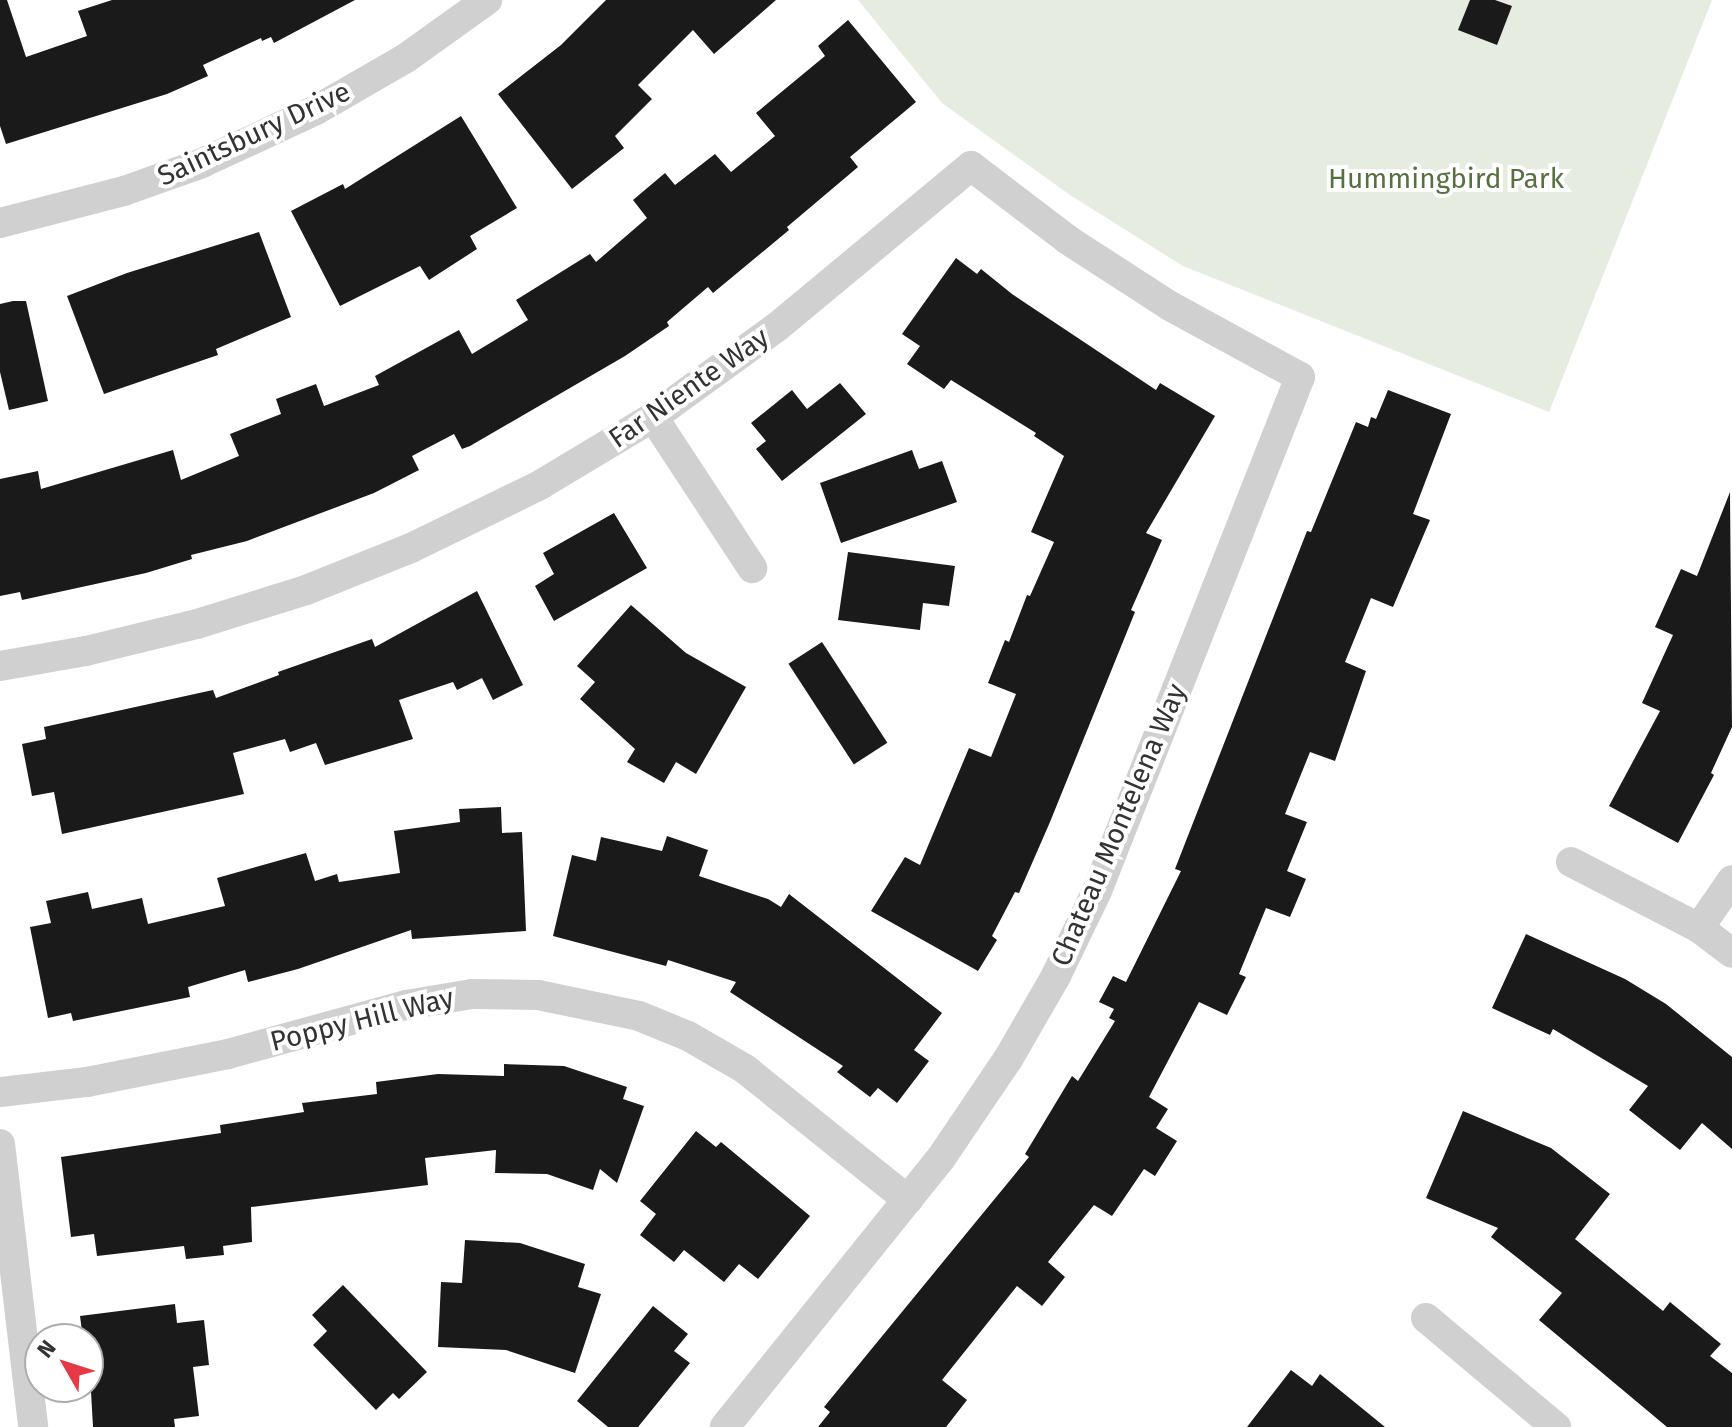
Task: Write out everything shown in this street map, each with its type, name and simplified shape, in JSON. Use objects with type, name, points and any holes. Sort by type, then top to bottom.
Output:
[{"type":"street","name":"Saintsbury Drive","points":[[0,223],[124,191],[216,156],[316,110],[406,58],[487,0]]},
{"type":"street","name":"Far Niente Way","points":[[0,666],[86,651],[197,624],[306,590],[411,548],[540,485],[653,417],[777,327],[971,166],[1068,240],[1170,306],[1300,377]]},
{"type":"street","name":"Chateau Montelena Way","points":[[725,1427],[908,1200],[1008,1059],[1056,976],[1097,891],[1300,377]]},
{"type":"street","points":[[653,417],[752,568]]},
{"type":"street","points":[[1571,862],[1699,928],[1732,953]]},
{"type":"street","points":[[1699,928],[1732,880]]},
{"type":"street","name":"Poppy Hill Way","points":[[0,1092],[87,1082],[228,1054],[406,1005],[472,994],[538,995],[590,1003],[639,1016],[688,1036],[745,1069],[908,1200]]},
{"type":"street","points":[[0,1144],[33,1427]]},
{"type":"street","points":[[1426,1318],[1556,1427]]},
{"type":"green space","name":"Hummingbird Park","points":[[858,0],[1712,0],[1549,412],[1183,266],[1070,195],[942,103]]},
{"type":"building","points":[[0,0],[7,0],[26,57],[87,36],[78,11],[112,0],[355,0],[274,43],[271,37],[262,41],[261,38],[203,65],[208,76],[167,94],[6,144],[0,126]]},
{"type":"building","points":[[606,0],[776,0],[714,54],[693,30],[638,85],[652,99],[615,136],[624,148],[572,189],[498,94],[561,45]]},
{"type":"building","points":[[1470,0],[1495,0],[1512,6],[1497,45],[1458,30]]},
{"type":"building","points":[[848,20],[916,102],[850,157],[858,167],[787,227],[789,230],[713,293],[708,287],[667,322],[669,326],[625,356],[470,446],[462,449],[454,434],[412,456],[419,470],[374,493],[247,541],[191,555],[192,559],[146,573],[22,600],[20,592],[0,596],[0,479],[38,471],[41,489],[173,450],[181,480],[239,456],[230,434],[281,414],[276,399],[316,384],[324,406],[379,385],[375,376],[459,330],[472,354],[528,320],[516,300],[590,254],[596,262],[647,218],[633,200],[665,173],[675,185],[715,154],[731,172],[775,136],[756,113],[825,56],[818,46]]},
{"type":"building","points":[[461,116],[517,208],[470,236],[477,249],[429,280],[420,266],[340,306],[291,211],[343,184],[345,189]]},
{"type":"building","points":[[259,232],[291,317],[216,349],[218,355],[104,394],[67,296],[127,273]]},
{"type":"building","points":[[956,258],[977,274],[981,269],[1012,294],[1156,390],[1160,383],[1215,416],[1146,533],[1162,540],[1131,610],[1135,612],[1019,893],[1015,892],[992,936],[997,940],[978,971],[871,911],[905,857],[920,865],[969,748],[991,757],[1016,694],[988,683],[1005,640],[1009,642],[1027,595],[1030,596],[1054,542],[1031,532],[1064,456],[1034,436],[1036,433],[951,380],[944,389],[907,364],[920,346],[902,334]]},
{"type":"building","points":[[26,301],[48,401],[9,410],[0,372],[0,304]]},
{"type":"building","points":[[840,383],[866,414],[782,481],[756,449],[766,441],[751,423],[792,390],[807,409]]},
{"type":"building","points":[[1388,390],[1451,414],[1413,514],[1430,520],[1393,607],[1371,598],[1345,662],[1366,671],[1335,761],[1310,752],[1285,814],[1307,822],[1287,871],[1306,879],[1290,917],[1266,908],[1239,974],[1246,977],[1227,1015],[1199,1002],[1149,1097],[1168,1109],[1156,1128],[1177,1141],[1155,1176],[1144,1169],[1112,1216],[1094,1205],[1048,1262],[1065,1277],[1042,1306],[1017,1286],[942,1380],[967,1400],[946,1427],[818,1427],[830,1412],[824,1407],[1029,1157],[1025,1154],[1072,1076],[1078,1081],[1115,1021],[1109,1018],[1114,1009],[1099,1002],[1113,976],[1126,982],[1181,871],[1175,869],[1307,531],[1311,532],[1356,422],[1368,427],[1371,417],[1376,419]]},
{"type":"building","points":[[912,450],[919,469],[942,461],[957,502],[841,543],[820,483]]},
{"type":"building","points":[[1730,492],[1732,727],[1711,773],[1714,775],[1678,843],[1609,806],[1660,711],[1642,703],[1673,635],[1655,627],[1681,569],[1697,576]]},
{"type":"building","points":[[614,513],[647,568],[554,621],[535,586],[554,574],[543,553]]},
{"type":"building","points":[[848,552],[955,566],[949,606],[923,603],[920,630],[838,620]]},
{"type":"building","points":[[477,591],[523,685],[493,700],[482,678],[457,690],[453,682],[399,700],[413,739],[325,765],[316,743],[290,752],[285,739],[233,753],[244,794],[62,834],[54,792],[32,796],[22,744],[46,739],[44,727],[213,690],[216,698],[372,639],[375,647]]},
{"type":"building","points":[[631,605],[686,653],[746,687],[696,774],[676,762],[664,783],[627,762],[635,749],[580,699],[595,682],[577,666]]},
{"type":"building","points":[[822,642],[887,743],[854,764],[788,664]]},
{"type":"building","points":[[501,807],[502,833],[522,832],[526,931],[412,939],[411,930],[298,969],[248,982],[245,970],[188,987],[190,997],[73,1021],[71,1013],[48,1018],[30,927],[51,923],[46,901],[88,892],[92,909],[142,898],[148,924],[225,906],[217,878],[306,853],[315,881],[337,874],[339,882],[400,873],[394,831],[460,822],[459,809]]},
{"type":"building","points":[[667,836],[708,850],[699,876],[768,899],[781,907],[789,894],[942,1013],[914,1050],[929,1061],[897,1103],[878,1088],[870,1097],[837,1072],[843,1066],[730,992],[736,982],[668,960],[666,966],[553,936],[572,855],[596,861],[601,837],[662,851]]},
{"type":"building","points":[[1526,934],[1625,979],[1666,1004],[1732,1057],[1732,1149],[1702,1123],[1680,1150],[1629,1110],[1648,1086],[1553,1029],[1550,1035],[1492,1008]]},
{"type":"building","points":[[504,1064],[564,1066],[627,1087],[623,1099],[644,1106],[617,1183],[600,1169],[593,1190],[547,1174],[495,1173],[496,1150],[425,1158],[428,1185],[251,1207],[252,1242],[223,1246],[224,1255],[186,1259],[184,1246],[97,1256],[94,1234],[71,1237],[61,1157],[221,1133],[220,1125],[304,1112],[302,1103],[377,1094],[376,1082],[438,1074],[504,1076]]},
{"type":"building","points":[[1463,1111],[1551,1148],[1610,1194],[1575,1239],[1663,1311],[1670,1302],[1721,1344],[1710,1356],[1732,1373],[1732,1427],[1667,1427],[1539,1320],[1562,1293],[1491,1237],[1498,1228],[1426,1198]]},
{"type":"building","points":[[696,1131],[716,1147],[721,1142],[810,1216],[758,1279],[739,1264],[724,1282],[684,1250],[674,1262],[640,1235],[656,1214],[640,1201]]},
{"type":"building","points":[[465,1240],[520,1243],[585,1264],[578,1287],[601,1294],[575,1373],[506,1350],[438,1347],[441,1282],[462,1283]]},
{"type":"building","points":[[343,1285],[427,1372],[399,1399],[393,1393],[376,1410],[313,1345],[327,1331],[312,1315]]},
{"type":"building","points":[[175,1304],[177,1323],[204,1320],[209,1365],[193,1367],[199,1416],[174,1419],[175,1427],[93,1427],[92,1403],[104,1403],[104,1323],[81,1323],[80,1316]]},
{"type":"building","points":[[653,1306],[688,1334],[674,1351],[690,1363],[638,1427],[608,1427],[577,1401]]},
{"type":"building","points":[[1291,1370],[1312,1386],[1320,1374],[1385,1427],[1247,1427]]}]
